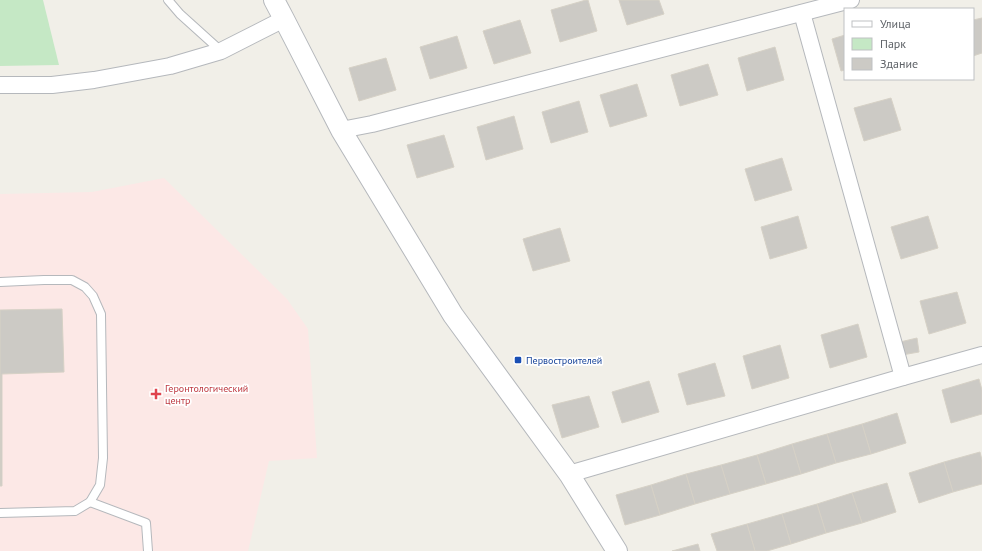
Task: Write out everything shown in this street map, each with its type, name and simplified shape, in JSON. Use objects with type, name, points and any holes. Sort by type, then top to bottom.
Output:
[{"type":"street","points":[[274,0],[341,130],[453,315],[569,474],[617,551]]},
{"type":"street","points":[[341,130],[372,124],[851,0]]},
{"type":"street","points":[[802,13],[903,377]]},
{"type":"street","points":[[0,85],[52,84],[94,80],[170,66],[221,50],[284,19]]},
{"type":"street","points":[[569,474],[982,355]]},
{"type":"lane","points":[[168,0],[180,14],[221,50]]},
{"type":"lane","points":[[0,282],[72,280],[85,287],[93,296],[101,314],[103,458],[100,485],[90,502],[75,511],[0,513]]},
{"type":"lane","points":[[90,502],[146,523],[148,551]]},
{"type":"shaded area","name":"Геронтологический центр","points":[[164,178],[287,299],[308,329],[317,458],[269,461],[248,551],[0,551],[0,194],[92,192]]},
{"type":"green space","points":[[0,0],[43,0],[59,65],[0,66]]},
{"type":"building","points":[[588,0],[597,31],[560,42],[551,10]]},
{"type":"building","points":[[619,0],[659,0],[664,14],[627,25]]},
{"type":"building","points":[[982,18],[982,53],[974,56],[974,20]]},
{"type":"building","points":[[520,20],[531,53],[494,64],[483,31]]},
{"type":"building","points":[[844,35],[844,70],[841,71],[832,39]]},
{"type":"building","points":[[457,36],[467,68],[430,79],[420,47]]},
{"type":"building","points":[[775,47],[784,80],[747,91],[738,58]]},
{"type":"building","points":[[386,58],[396,90],[359,101],[349,68]]},
{"type":"building","points":[[708,64],[718,95],[680,106],[671,75]]},
{"type":"building","points":[[637,84],[647,116],[610,127],[600,95]]},
{"type":"building","points":[[891,98],[901,130],[864,141],[854,108]]},
{"type":"building","points":[[579,101],[588,132],[551,143],[542,112]]},
{"type":"building","points":[[514,116],[523,149],[486,160],[477,127]]},
{"type":"building","points":[[444,135],[454,167],[417,178],[407,145]]},
{"type":"building","points":[[782,158],[792,190],[755,201],[745,169]]},
{"type":"building","points":[[798,216],[807,248],[770,259],[761,227]]},
{"type":"building","points":[[928,216],[938,248],[901,259],[891,227]]},
{"type":"building","points":[[560,228],[570,261],[533,271],[523,239]]},
{"type":"building","points":[[957,292],[966,323],[929,334],[920,301]]},
{"type":"building","points":[[62,309],[64,372],[2,374],[2,486],[0,486],[0,310]]},
{"type":"building","points":[[858,324],[867,357],[830,368],[821,335]]},
{"type":"building","points":[[917,338],[919,352],[902,355],[900,342]]},
{"type":"building","points":[[780,345],[789,378],[752,389],[743,356]]},
{"type":"building","points":[[715,363],[725,396],[687,405],[678,374]]},
{"type":"building","points":[[979,379],[982,390],[982,414],[951,423],[942,390]]},
{"type":"building","points":[[649,381],[659,412],[622,423],[612,392]]},
{"type":"building","points":[[589,396],[599,427],[562,438],[552,405]]},
{"type":"building","points":[[897,413],[906,443],[871,454],[862,424]]},
{"type":"building","points":[[862,424],[871,454],[836,463],[827,434]]},
{"type":"building","points":[[827,434],[836,463],[801,474],[792,444]]},
{"type":"building","points":[[792,444],[801,474],[766,484],[757,455]]},
{"type":"building","points":[[980,452],[982,460],[982,484],[953,492],[944,462]]},
{"type":"building","points":[[757,455],[766,484],[730,494],[721,465]]},
{"type":"building","points":[[944,462],[953,492],[919,503],[909,473]]},
{"type":"building","points":[[721,465],[730,494],[695,504],[686,474]]},
{"type":"building","points":[[686,474],[695,504],[660,515],[651,485]]},
{"type":"building","points":[[887,483],[896,512],[862,523],[852,493]]},
{"type":"building","points":[[651,485],[660,515],[625,525],[616,495]]},
{"type":"building","points":[[852,493],[862,523],[826,533],[817,504]]},
{"type":"building","points":[[817,504],[826,533],[791,544],[782,514]]},
{"type":"building","points":[[782,514],[791,544],[767,551],[755,551],[747,524]]},
{"type":"building","points":[[747,524],[755,551],[717,551],[711,534]]},
{"type":"building","points":[[698,544],[700,551],[672,551]]},
{"type":"place","name":"Первостроителей","points":[[518,360]]},
{"type":"place","name":"Геронтологический центр","points":[[156,394]]}]
